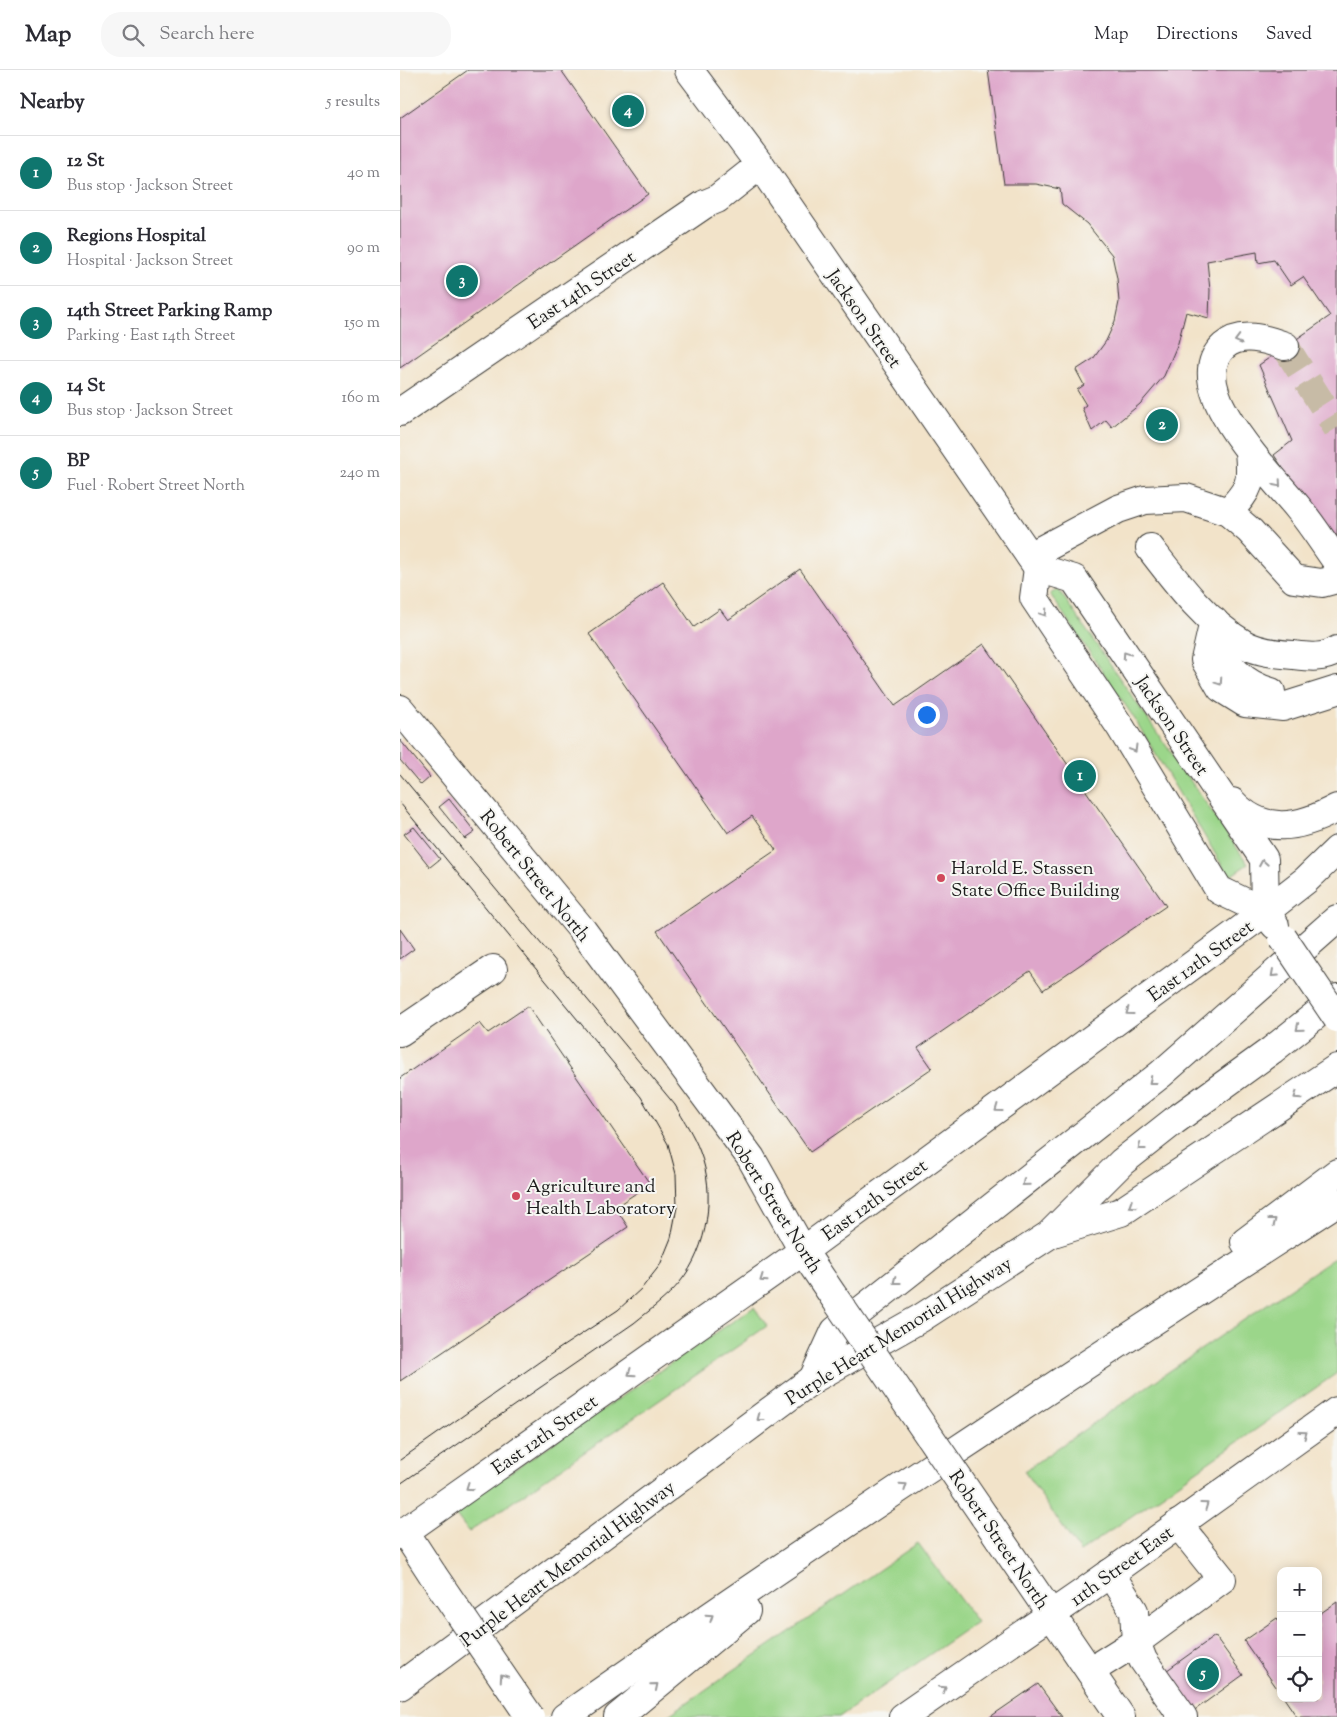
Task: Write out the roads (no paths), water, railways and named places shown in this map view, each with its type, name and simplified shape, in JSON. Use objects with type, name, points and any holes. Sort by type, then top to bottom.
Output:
[{"type":"main road","name":"Jackson Street","points":[[689,70],[760,165],[1034,562],[1074,579],[1264,859],[1265,912]]},
{"type":"main road","name":"East 14th Street","points":[[400,412],[705,204],[716,199],[760,165]]},
{"type":"main road","points":[[1285,346],[1261,339],[1240,337],[1227,343],[1215,354],[1210,370],[1212,385],[1224,411],[1249,451],[1299,509],[1337,562]]},
{"type":"main road","points":[[1228,512],[1243,496],[1251,478],[1249,451]]},
{"type":"main road","points":[[1337,579],[1322,583],[1294,579],[1250,531],[1228,512],[1186,498],[1145,500],[1118,509],[1034,562],[1034,598],[1121,728],[1219,890],[1265,912],[1337,1018]]},
{"type":"main road","points":[[1150,548],[1212,627],[1224,659],[1238,676],[1255,688],[1280,695],[1328,693]]},
{"type":"main road","points":[[1212,627],[1245,645],[1250,657],[1272,668],[1290,672],[1307,669],[1332,653]]},
{"type":"main road","name":"Robert Street North","points":[[400,709],[588,938],[751,1158],[803,1251],[1121,1717]]},
{"type":"main road","points":[[1203,771],[1242,813],[1261,823],[1289,826],[1312,820],[1337,808]]},
{"type":"main road","name":"East 12th Street","points":[[402,1534],[803,1251],[1265,912],[1306,880],[1337,850]]},
{"type":"main road","points":[[813,1379],[835,1331],[1161,1074],[1337,919]]},
{"type":"main road","points":[[400,1032],[493,969]]},
{"type":"main road","name":"Purple Heart Memorial Highway","points":[[400,1686],[813,1379],[921,1318],[1048,1234],[1122,1162],[1174,1121],[1272,1050],[1337,998]]},
{"type":"main road","points":[[1048,1234],[1121,1212],[1337,1068]]},
{"type":"main road","points":[[1037,1396],[1337,1173]]},
{"type":"main road","points":[[557,1717],[669,1644],[1037,1396],[1337,1202]]},
{"type":"main road","name":"11th Street East","points":[[903,1717],[1051,1615],[1337,1411]]},
{"type":"main road","points":[[618,1717],[864,1513]]},
{"type":"main road","points":[[1090,1671],[1136,1642],[1222,1579],[1178,1524]]},
{"type":"main road","points":[[402,1534],[433,1575],[530,1717]]},
{"type":"main road","points":[[1110,1573],[1134,1611],[1136,1642],[1143,1660],[1183,1717]]},
{"type":"main road","points":[[565,1717],[669,1644]]},
{"type":"tunnel","points":[[1285,346],[1337,428]]},
{"type":"tram line","points":[[400,774],[675,1105],[700,1152],[708,1185],[706,1220],[703,1237],[697,1253],[690,1268],[680,1282],[664,1299],[634,1323],[400,1484]]},
{"type":"tram line","points":[[400,803],[641,1097],[668,1144],[676,1174],[677,1207],[671,1238],[660,1265],[642,1288],[618,1310],[542,1360],[400,1460]]},
{"type":"place","name":"14 St","points":[[628,111]]},
{"type":"place","name":"14th Street Parking Ramp","points":[[462,281]]},
{"type":"place","name":"Regions Hospital","points":[[1162,425]]},
{"type":"place","name":"12 St","points":[[1080,776]]},
{"type":"place","name":"Harold E. Stassen State Office Building","points":[[941,878]]},
{"type":"place","name":"Agriculture and Health Laboratory","points":[[516,1196]]},
{"type":"place","name":"BP","points":[[1203,1674]]}]
